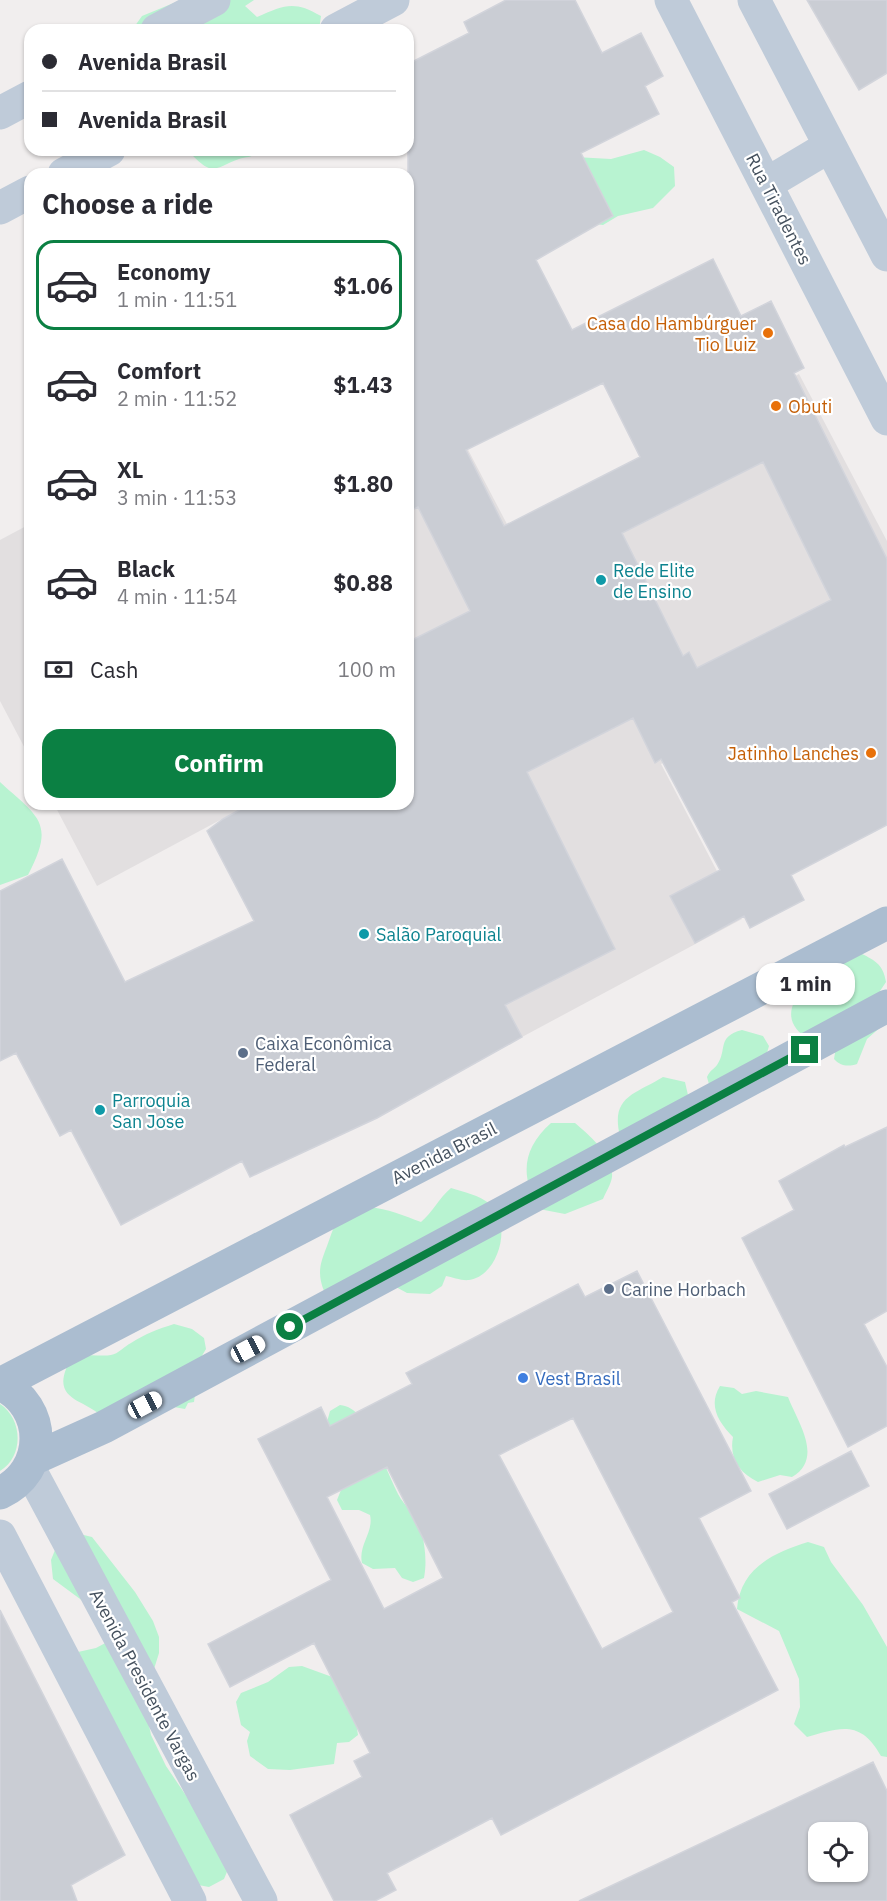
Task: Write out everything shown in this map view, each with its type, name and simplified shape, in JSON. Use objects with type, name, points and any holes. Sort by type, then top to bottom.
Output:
[{"type":"main road","points":[[168,24],[214,0]]},
{"type":"main road","points":[[347,24],[393,0]]},
{"type":"main road","name":"Rua Tiradentes","points":[[671,0],[887,419]]},
{"type":"main road","points":[[754,0],[887,255]]},
{"type":"main road","points":[[0,113],[24,100]]},
{"type":"main road","points":[[766,184],[830,146]]},
{"type":"main road","points":[[75,168],[98,156]]},
{"type":"main road","points":[[0,208],[24,195]]},
{"type":"main road","name":"Avenida Brasil","points":[[0,1384],[887,923]]},
{"type":"main road","points":[[31,1464],[104,1427],[887,1006]]},
{"type":"main road","points":[[0,1384],[24,1402],[34,1419],[37,1439],[31,1464],[16,1483],[0,1493]]},
{"type":"main road","name":"Avenida Presidente Vargas","points":[[31,1464],[261,1901]]},
{"type":"main road","points":[[0,1536],[190,1901]]},
{"type":"shaded area","points":[[414,346],[509,528],[799,374],[887,541],[887,644],[661,764],[742,919],[522,1037],[402,810],[414,810]]},
{"type":"shaded area","points":[[24,527],[24,747],[0,701],[0,540]]},
{"type":"shaded area","points":[[57,810],[239,810],[97,886]]},
{"type":"green space","points":[[181,0],[254,0],[245,6],[257,17],[289,6],[303,8],[321,16],[320,24],[136,24],[142,16]]},
{"type":"green space","points":[[644,150],[674,167],[675,186],[653,208],[618,216],[603,225],[588,223],[575,157],[611,159]]},
{"type":"green space","points":[[193,156],[253,156],[216,168],[210,168]]},
{"type":"green space","points":[[0,782],[24,804],[24,810],[30,810],[33,813],[39,822],[41,843],[28,875],[0,885]]},
{"type":"green space","points":[[858,952],[869,957],[883,970],[886,982],[880,991],[883,1000],[883,1025],[867,1039],[857,1064],[847,1066],[834,1059],[835,1053],[802,1035],[792,1021],[791,1012],[801,990],[814,987],[833,962]]},
{"type":"green space","points":[[742,1030],[763,1036],[769,1046],[766,1056],[710,1088],[707,1077],[717,1065],[726,1040],[729,1036]]},
{"type":"green space","points":[[663,1077],[685,1082],[690,1104],[620,1136],[618,1123],[622,1104],[635,1093]]},
{"type":"green space","points":[[551,1123],[575,1123],[605,1154],[612,1169],[612,1177],[603,1199],[565,1214],[539,1209],[529,1185],[527,1163],[534,1143]]},
{"type":"green space","points":[[451,1188],[486,1201],[497,1212],[501,1223],[501,1235],[495,1259],[488,1269],[469,1280],[446,1276],[442,1286],[430,1294],[407,1293],[396,1287],[324,1291],[320,1274],[321,1263],[338,1221],[358,1209],[379,1208],[421,1222]]},
{"type":"green space","points":[[174,1324],[192,1329],[204,1338],[206,1349],[200,1359],[194,1402],[188,1403],[185,1409],[174,1407],[100,1415],[73,1398],[64,1387],[63,1379],[67,1367],[75,1359],[87,1355],[114,1354],[141,1337]]},
{"type":"green space","points":[[720,1386],[734,1388],[742,1394],[756,1391],[788,1397],[806,1440],[807,1450],[806,1460],[801,1469],[792,1477],[780,1475],[758,1482],[737,1464],[733,1452],[733,1437],[716,1413],[716,1393]]},
{"type":"green space","points":[[0,1404],[13,1419],[18,1438],[13,1457],[0,1471]]},
{"type":"green space","points":[[340,1405],[346,1406],[359,1416],[375,1443],[398,1494],[421,1527],[425,1550],[424,1578],[413,1582],[402,1578],[395,1568],[373,1569],[362,1563],[362,1550],[370,1527],[370,1515],[359,1510],[342,1510],[337,1500],[343,1485],[334,1429],[327,1422],[330,1411]]},
{"type":"green space","points":[[63,1530],[92,1537],[135,1592],[153,1621],[159,1637],[159,1653],[144,1701],[151,1735],[166,1766],[231,1862],[224,1879],[209,1887],[193,1884],[78,1652],[96,1648],[111,1640],[95,1610],[53,1579],[51,1560]]},
{"type":"green space","points":[[808,1542],[824,1547],[831,1562],[863,1605],[887,1647],[887,1757],[881,1756],[866,1736],[849,1729],[807,1737],[794,1724],[800,1707],[799,1679],[779,1631],[737,1609],[739,1595],[751,1573],[782,1551]]},
{"type":"green space","points":[[302,1666],[335,1678],[356,1723],[358,1735],[349,1742],[337,1743],[334,1764],[290,1770],[268,1769],[250,1756],[247,1741],[250,1732],[241,1725],[236,1702],[241,1693],[268,1682],[289,1667]]},
{"type":"building","points":[[506,0],[575,0],[602,53],[641,33],[663,76],[645,86],[659,114],[581,153],[613,216],[536,260],[572,330],[713,259],[741,316],[771,301],[804,368],[794,373],[887,559],[887,825],[791,875],[804,900],[750,928],[744,916],[695,943],[670,896],[720,870],[661,759],[655,763],[633,718],[527,772],[615,949],[505,1005],[522,1037],[377,1118],[250,1177],[242,1161],[121,1225],[71,1130],[60,1136],[16,1053],[0,1061],[0,891],[62,859],[125,982],[254,921],[207,831],[223,819],[239,810],[414,810],[414,639],[470,611],[418,507],[414,509],[414,168],[408,168],[408,156],[414,156],[414,61],[469,33],[464,22]],"holes":[[[603,383],[640,457],[504,526],[466,450]],[[763,462],[831,600],[697,668],[689,652],[683,656],[622,533]]]},
{"type":"building","points":[[807,0],[887,0],[887,73],[859,90]]},
{"type":"building","points":[[887,1127],[887,1311],[864,1324],[887,1367],[887,1426],[848,1447],[742,1238],[794,1210],[779,1181],[844,1145],[845,1147]]},
{"type":"building","points":[[637,1271],[751,1491],[699,1518],[740,1598],[732,1602],[778,1690],[501,1835],[492,1818],[387,1873],[396,1890],[375,1901],[334,1901],[290,1815],[362,1777],[354,1761],[370,1753],[314,1643],[230,1687],[208,1644],[331,1580],[258,1439],[321,1407],[330,1426],[412,1384],[406,1373],[578,1284],[585,1297]],"holes":[[[573,1418],[673,1612],[602,1649],[499,1455]],[[387,1467],[443,1578],[384,1609],[327,1497]]]},
{"type":"building","points":[[851,1451],[869,1486],[787,1529],[769,1494]]},
{"type":"building","points":[[0,1610],[125,1855],[71,1885],[77,1901],[0,1901]]},
{"type":"building","points":[[873,1762],[887,1791],[887,1901],[579,1901]]},
{"type":"place","name":"Casa do Hambúrguer Tio Luiz","points":[[768,333]]},
{"type":"place","name":"Obuti","points":[[776,406]]},
{"type":"place","name":"Rede Elite de Ensino","points":[[601,580]]},
{"type":"place","name":"Jatinho Lanches","points":[[871,753]]},
{"type":"place","name":"Salão Paroquial","points":[[364,934]]},
{"type":"place","name":"Caixa Econômica Federal","points":[[243,1053]]},
{"type":"place","name":"Parroquia San Jose","points":[[100,1110]]},
{"type":"place","name":"Carine Horbach","points":[[609,1289]]},
{"type":"place","name":"Vest Brasil","points":[[523,1378]]},
{"type":"route","points":[[290,1327],[805,1050]]}]
